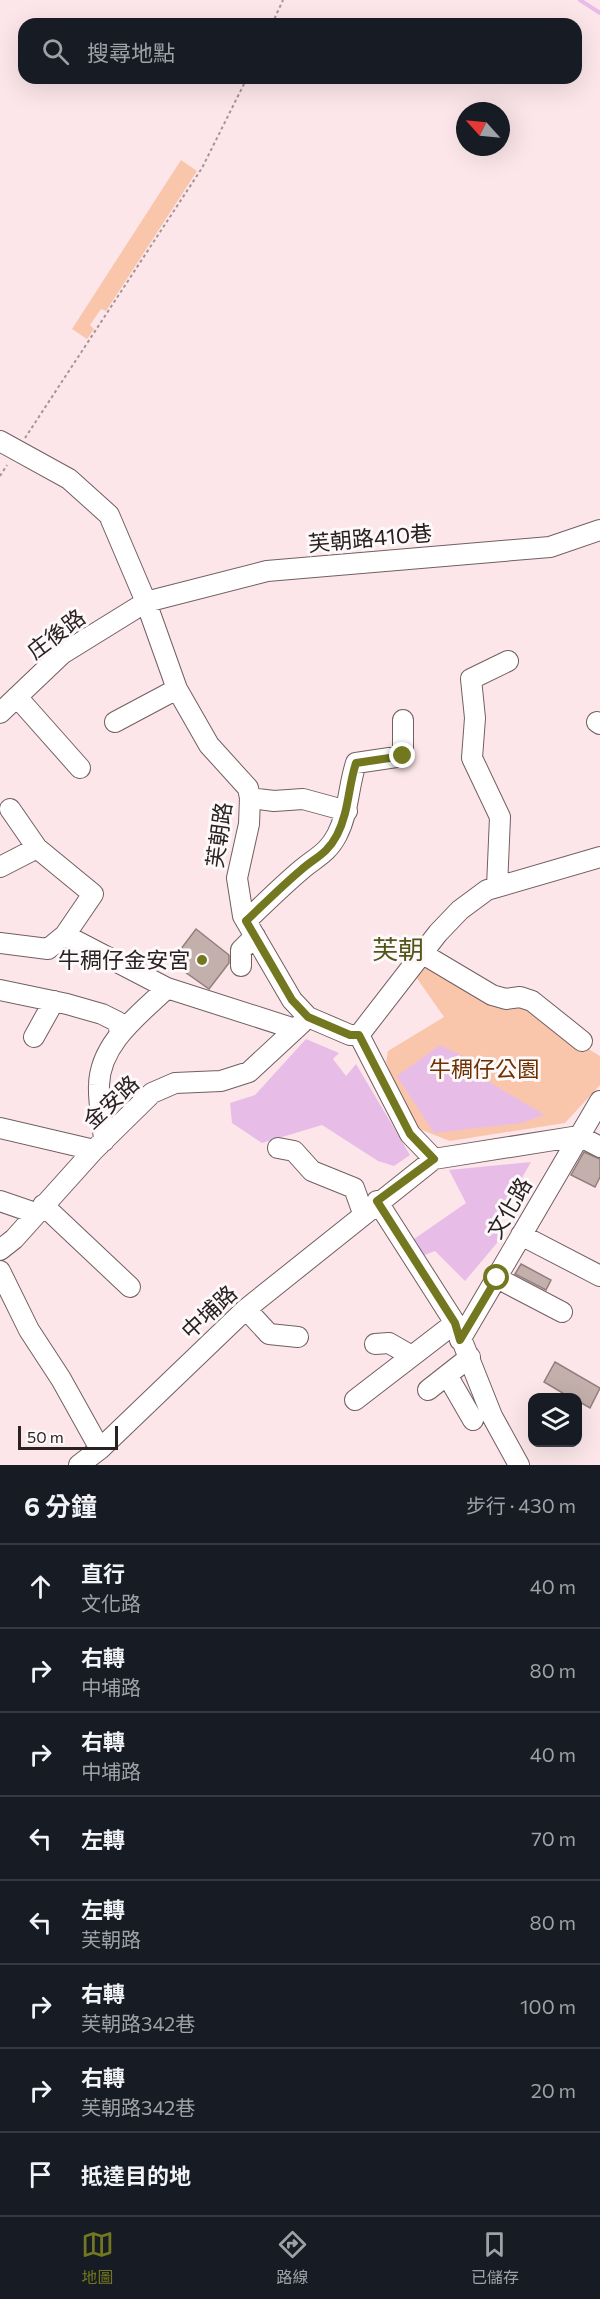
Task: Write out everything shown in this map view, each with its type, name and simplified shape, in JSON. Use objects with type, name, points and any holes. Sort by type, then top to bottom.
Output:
[{"type":"street","name":"芙朝路","points":[[8,446],[69,479],[108,515],[146,602],[177,689],[209,745],[248,788],[249,824],[237,878],[251,928],[292,1000],[302,1023],[350,1035],[359,1035]]},
{"type":"street","name":"芙朝路410巷","points":[[146,602],[267,571],[550,547],[600,530]]},
{"type":"street","name":"庄後路","points":[[0,713],[62,654],[146,602]]},
{"type":"street","points":[[497,887],[500,818],[472,758],[475,717],[471,680],[508,661]]},
{"type":"street","points":[[115,723],[177,689]]},
{"type":"street","points":[[17,697],[80,768]]},
{"type":"street","points":[[241,966],[242,950],[251,928],[304,867],[324,854],[337,835],[347,811],[349,784],[356,763],[403,756],[403,720]]},
{"type":"street","points":[[250,798],[274,801],[303,799],[347,811]]},
{"type":"street","points":[[0,943],[48,949],[65,935],[93,894],[37,848],[10,809]]},
{"type":"street","points":[[0,867],[37,848]]},
{"type":"street","points":[[600,857],[487,890],[460,910],[359,1035],[410,1134],[434,1159],[579,1136],[600,1148]]},
{"type":"street","points":[[65,935],[167,988],[302,1023]]},
{"type":"street","points":[[423,954],[492,995],[506,999],[520,997],[532,1001],[582,1041]]},
{"type":"street","points":[[0,1128],[99,1145],[99,1084],[105,1059],[120,1034],[167,988]]},
{"type":"street","points":[[0,990],[102,1014],[118,1022],[120,1034]]},
{"type":"street","points":[[34,1037],[54,1001]]},
{"type":"street","name":"金安路","points":[[0,1250],[14,1239],[99,1145],[152,1093],[175,1083],[221,1081],[249,1072],[302,1023]]},
{"type":"street","name":"文化路","points":[[462,1340],[520,1235],[600,1101]]},
{"type":"street","points":[[279,1148],[294,1151],[312,1171],[354,1188],[370,1207],[462,1340],[492,1416],[519,1465]]},
{"type":"street","name":"中埔路","points":[[79,1465],[100,1449],[246,1309],[370,1207],[434,1159]]},
{"type":"street","points":[[0,1201],[39,1209],[130,1287]]},
{"type":"street","points":[[520,1235],[600,1276]]},
{"type":"street","points":[[0,1271],[29,1330],[61,1379],[100,1449]]},
{"type":"street","points":[[497,1278],[562,1312]]},
{"type":"street","points":[[246,1309],[269,1334],[298,1337]]},
{"type":"street","points":[[355,1400],[410,1355],[462,1340]]},
{"type":"street","points":[[428,1390],[447,1375],[462,1340]]},
{"type":"street","points":[[375,1344],[389,1343],[410,1355]]},
{"type":"street","points":[[447,1375],[473,1420]]},
{"type":"path","points":[[275,18],[283,0]]},
{"type":"path","points":[[0,476],[8,446],[202,168],[244,84]]},
{"type":"green space","points":[[181,160],[197,171],[106,311],[101,309],[90,325],[94,329],[87,339],[72,329]]},
{"type":"green space","name":"牛稠仔公園","points":[[427,963],[527,1006],[551,1026],[600,1056],[600,1085],[565,1123],[450,1141],[414,1127],[386,1062],[388,1051],[444,1017],[416,977]]},
{"type":"shaded area","points":[[306,1039],[339,1053],[333,1059],[346,1076],[356,1064],[410,1155],[394,1166],[378,1161],[322,1125],[262,1143],[232,1123],[230,1103],[255,1095]]},
{"type":"shaded area","points":[[440,1045],[465,1057],[489,1082],[545,1115],[521,1123],[434,1133],[397,1076]]},
{"type":"shaded area","points":[[531,1162],[499,1218],[497,1243],[465,1281],[435,1251],[422,1256],[414,1239],[466,1203],[449,1170]]},
{"type":"building","name":"牛稠仔金安宮","points":[[196,929],[229,955],[229,963],[209,989],[171,962]]},
{"type":"building","points":[[584,1152],[600,1159],[600,1177],[595,1187],[571,1175]]},
{"type":"building","points":[[521,1264],[551,1280],[546,1290],[515,1274]]},
{"type":"building","points":[[555,1362],[600,1388],[590,1408],[582,1403],[582,1393],[563,1393],[544,1382]]},
{"type":"waterway","points":[[580,0],[600,13]]},
{"type":"place","name":"牛稠仔金安宮","points":[[202,960]]},
{"type":"district","name":"芙朝","points":[[398,950]]},
{"type":"route","points":[[403,756],[356,763],[349,784],[347,811],[337,835],[324,854],[304,867],[246,921],[292,1000],[308,1017],[350,1035],[359,1035],[410,1134],[434,1159],[377,1201],[455,1323],[460,1340],[497,1278]]}]
